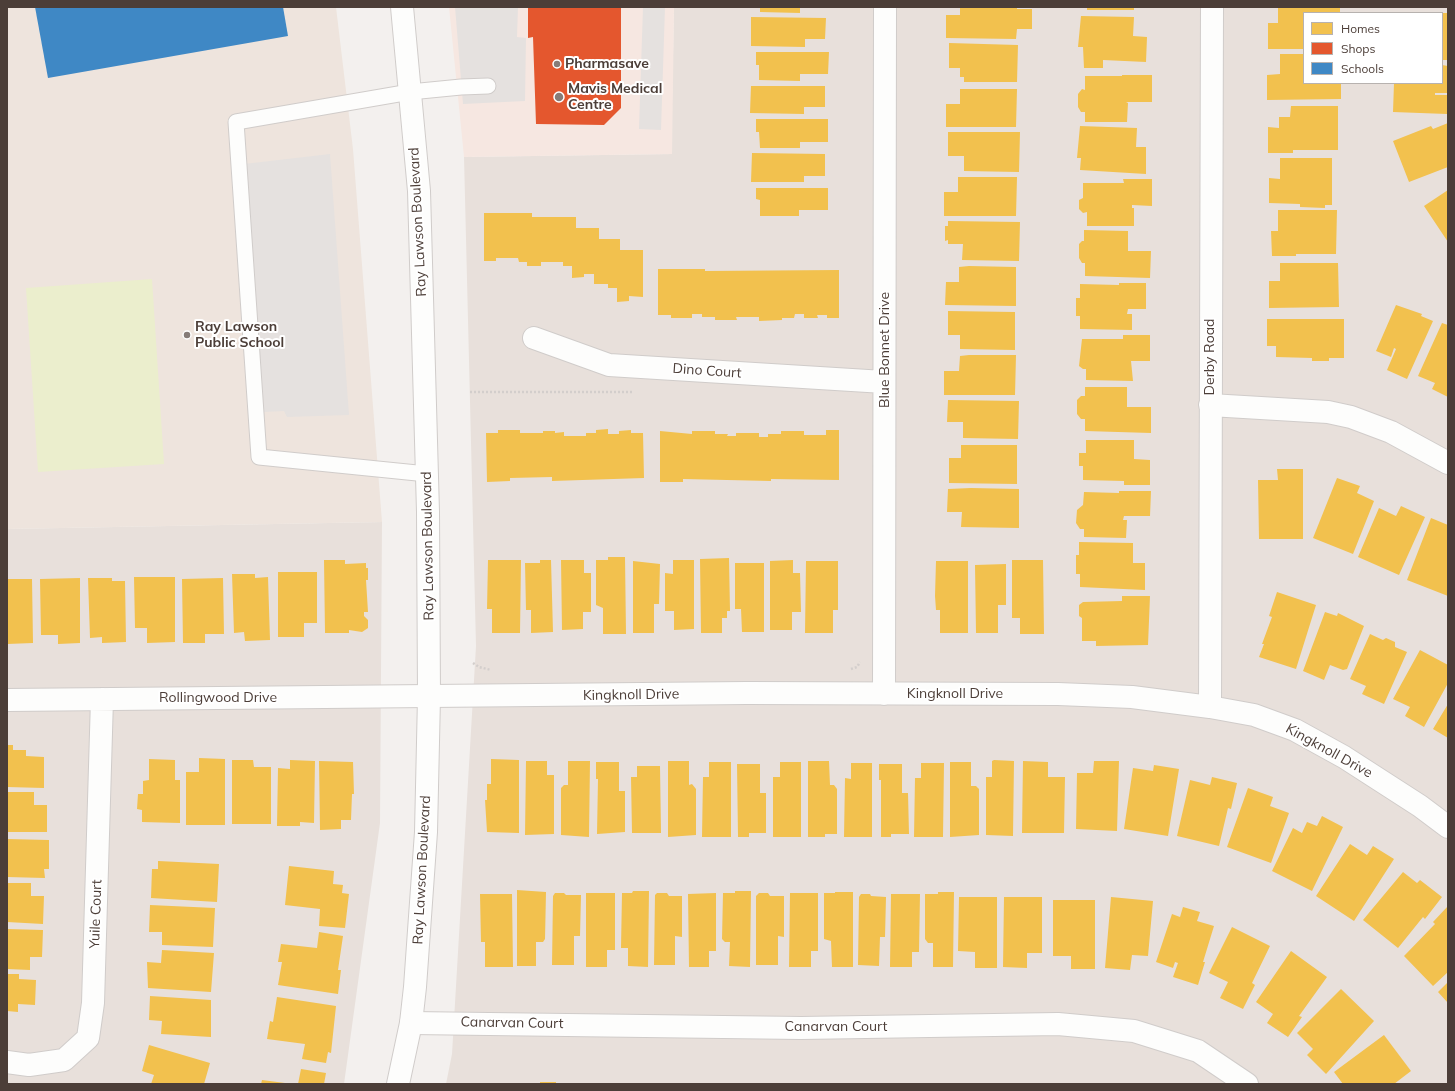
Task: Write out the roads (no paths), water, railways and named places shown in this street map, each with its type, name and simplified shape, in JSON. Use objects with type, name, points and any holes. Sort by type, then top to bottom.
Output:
[{"type":"street","name":"Ray Lawson Boulevard","points":[[398,1084],[411,1023],[415,986],[426,832],[429,697],[427,474],[419,191],[402,7]]},
{"type":"street","name":"Blue Bonnet Drive","points":[[884,694],[885,7]]},
{"type":"street","name":"Derby Road","points":[[1210,707],[1212,7]]},
{"type":"street","name":"Dino Court","points":[[534,338],[609,365],[884,382]]},
{"type":"street","points":[[1210,405],[1328,412],[1343,415],[1391,432],[1448,463]]},
{"type":"street","name":"Kingknoll Drive","points":[[429,697],[747,693],[1058,694],[1132,697],[1210,707],[1254,715],[1295,730],[1344,757],[1420,806],[1448,827]]},
{"type":"street","name":"Rollingwood Drive","points":[[7,700],[429,697]]},
{"type":"street","name":"Yuile Court","points":[[7,1062],[29,1065],[64,1060],[88,1038],[93,1003],[102,699]]},
{"type":"street","name":"Canarvan Court","points":[[411,1023],[801,1028],[1058,1024],[1134,1031],[1198,1052],[1247,1084]]},
{"type":"lane","points":[[427,474],[259,457],[236,122],[410,92],[488,86]]},
{"type":"place","name":"Pharmasave","points":[[557,64]]},
{"type":"place","name":"Mavis Medical Centre","points":[[559,97]]},
{"type":"place","name":"Ray Lawson Public School","points":[[187,335]]}]
